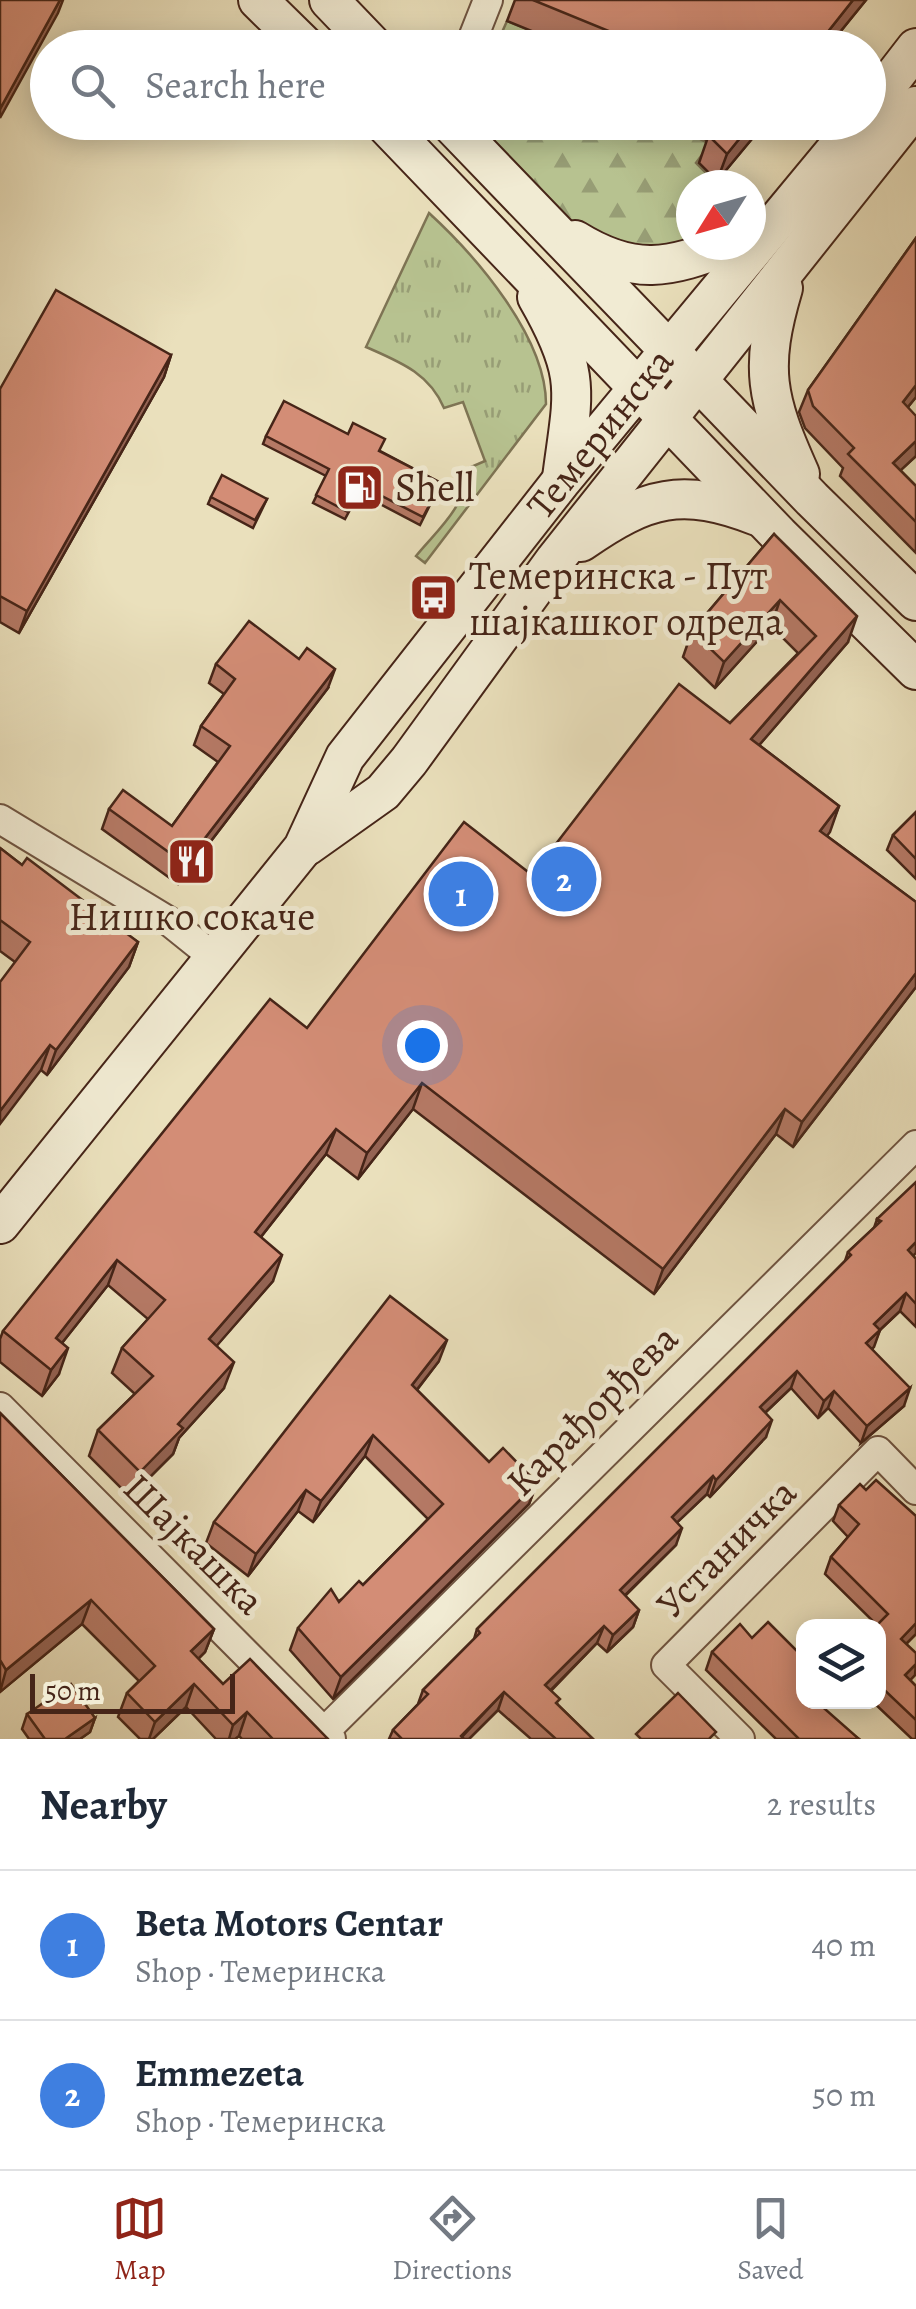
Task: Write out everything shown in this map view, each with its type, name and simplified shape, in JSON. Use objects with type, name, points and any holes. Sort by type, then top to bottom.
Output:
[{"type":"main road","points":[[258,0],[289,30]]},
{"type":"main road","points":[[329,0],[358,30]]},
{"type":"main road","points":[[886,87],[916,48]]},
{"type":"main road","name":"Темеринска","points":[[303,848],[382,792],[555,560],[916,106]]},
{"type":"main road","points":[[401,140],[764,518],[916,670]]},
{"type":"main road","points":[[467,140],[812,499],[916,600]]},
{"type":"main road","name":"Темеринска","points":[[766,225],[843,140]]},
{"type":"main road","points":[[550,224],[585,246],[624,262],[658,268],[693,260]]},
{"type":"main road","points":[[514,256],[566,354],[573,383],[562,480]]},
{"type":"main road","name":"Темеринска","points":[[0,1224],[303,848],[345,757],[562,480],[671,352],[739,260]]},
{"type":"main road","points":[[789,268],[772,326],[767,378],[777,424],[812,499]]},
{"type":"main road","points":[[555,560],[612,520],[640,506],[683,496],[716,500],[764,518]]},
{"type":"street","points":[[476,30],[488,0]]},
{"type":"street","points":[[0,819],[170,922],[216,959]]},
{"type":"street","name":"Карађорђева","points":[[327,1736],[916,1145]]},
{"type":"street","name":"Шајкашка","points":[[0,1406],[327,1736]]},
{"type":"street","name":"Устаничка","points":[[740,1739],[666,1665],[878,1451],[916,1490]]},
{"type":"green space","points":[[507,21],[530,30],[503,30]]},
{"type":"green space","points":[[475,140],[702,140],[710,144],[696,163],[703,170],[676,170],[676,251],[657,259],[563,221]]},
{"type":"green space","points":[[429,213],[487,275],[521,325],[543,378],[546,404],[425,563],[416,556],[457,506],[464,470],[485,461],[463,402],[444,408],[422,377],[366,347]]},
{"type":"building","points":[[0,0],[60,0],[43,30],[30,30],[30,54],[0,109]]},
{"type":"building","points":[[533,0],[853,0],[829,30],[606,30]]},
{"type":"building","points":[[713,140],[738,140],[727,154]]},
{"type":"building","points":[[916,238],[916,385],[903,402],[916,416],[916,441],[893,463],[916,486],[916,522],[848,454],[854,448],[813,406],[808,390]]},
{"type":"building","points":[[56,290],[171,355],[27,611],[0,596],[0,389]]},
{"type":"building","points":[[284,401],[348,434],[353,423],[385,439],[379,451],[441,483],[423,517],[362,486],[348,512],[316,495],[329,469],[266,436]]},
{"type":"building","points":[[222,475],[267,499],[255,520],[211,497]]},
{"type":"building","points":[[774,534],[857,616],[751,739],[839,806],[820,831],[916,902],[916,973],[802,1122],[785,1109],[663,1269],[422,1083],[367,1153],[336,1129],[255,1232],[282,1255],[209,1339],[234,1362],[178,1424],[183,1428],[140,1472],[98,1430],[153,1376],[122,1348],[165,1300],[117,1260],[56,1338],[68,1348],[51,1370],[3,1331],[270,999],[307,1028],[464,822],[532,875],[679,684],[730,723],[816,636],[780,600],[724,662],[692,631]]},
{"type":"building","points":[[249,621],[299,659],[307,648],[335,669],[185,864],[109,809],[123,790],[172,826],[230,746],[201,726],[235,679],[216,664]]},
{"type":"building","points":[[916,812],[916,859],[893,835]]},
{"type":"building","points":[[0,848],[22,865],[27,858],[138,942],[56,1050],[50,1045],[0,1111],[0,982],[30,942],[0,920]]},
{"type":"building","points":[[916,1182],[916,1242],[908,1250],[916,1259],[916,1304],[906,1293],[874,1324],[880,1330],[866,1343],[910,1388],[867,1426],[834,1391],[824,1401],[797,1371],[760,1407],[772,1420],[716,1480],[713,1476],[672,1517],[682,1528],[620,1590],[639,1610],[613,1635],[604,1626],[545,1685],[560,1699],[556,1703],[593,1739],[556,1739],[504,1692],[461,1736],[464,1739],[402,1739],[393,1730],[428,1694],[423,1690],[480,1633],[477,1629],[851,1255],[848,1252],[881,1221],[877,1219]]},
{"type":"building","points":[[390,1296],[447,1340],[412,1385],[489,1462],[503,1448],[537,1483],[341,1677],[298,1628],[331,1589],[339,1602],[359,1581],[363,1585],[443,1504],[373,1435],[321,1501],[306,1490],[256,1554],[214,1522]]},
{"type":"building","points":[[0,1413],[214,1629],[191,1651],[223,1684],[250,1659],[328,1739],[273,1739],[247,1712],[233,1725],[194,1684],[155,1722],[127,1693],[155,1666],[91,1600],[6,1670],[0,1660]]},
{"type":"building","points":[[876,1480],[916,1516],[916,1623],[901,1639],[916,1653],[916,1664],[905,1675],[916,1686],[916,1720],[886,1692],[883,1619],[888,1614],[831,1557],[859,1524],[839,1505],[860,1484],[866,1490]]},
{"type":"building","points":[[768,1622],[796,1650],[796,1709],[825,1709],[859,1739],[799,1739],[712,1652],[740,1624],[752,1638]]},
{"type":"building","points":[[71,1684],[95,1718],[65,1739],[45,1739],[27,1714]]},
{"type":"building","points":[[678,1693],[716,1732],[709,1739],[641,1739],[636,1734]]},
{"type":"place","name":"Shell","points":[[360,487]]},
{"type":"place","name":"Темеринска - Пут шајкашког одреда","points":[[434,598]]},
{"type":"place","name":"Нишко сокаче","points":[[192,861]]},
{"type":"place","name":"Emmezeta","points":[[564,879]]},
{"type":"place","name":"Beta Motors Centar","points":[[461,894]]}]
